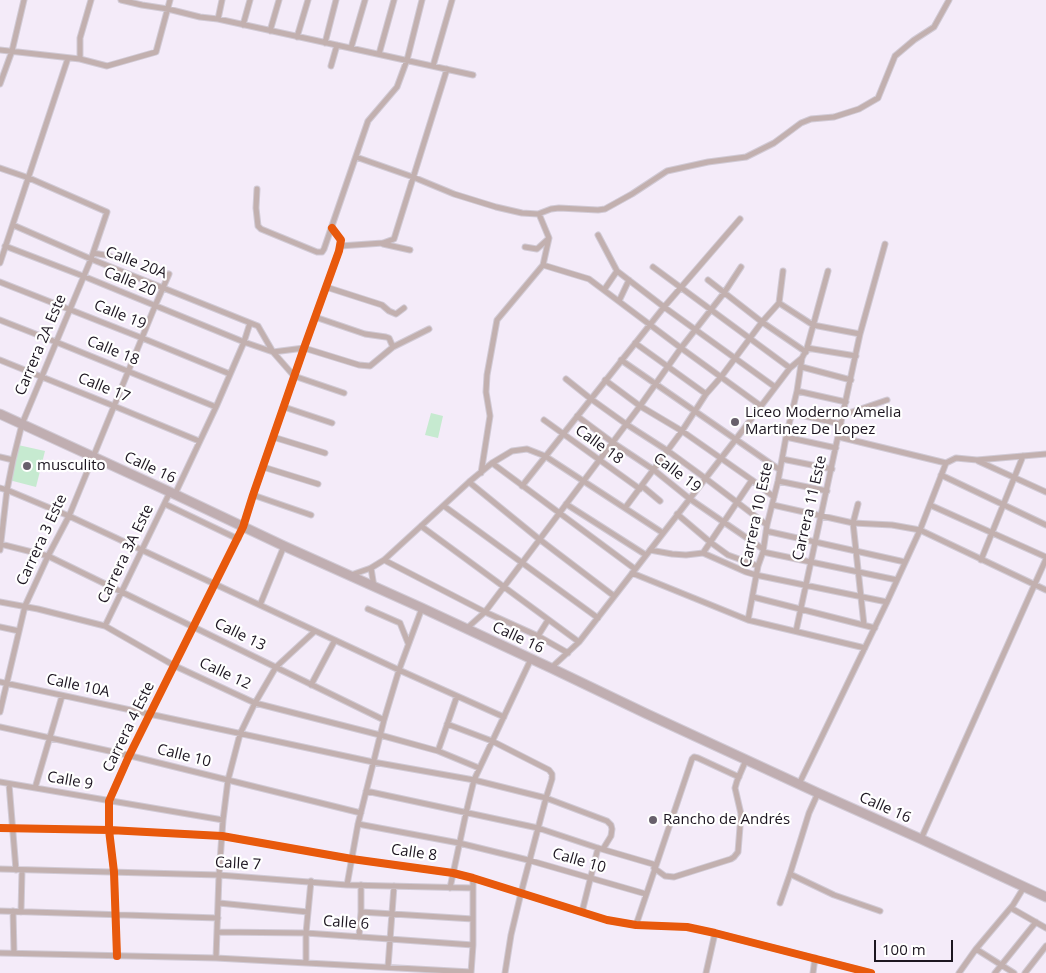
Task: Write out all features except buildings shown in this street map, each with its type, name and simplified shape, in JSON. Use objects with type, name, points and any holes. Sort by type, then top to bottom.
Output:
[{"type":"highway","name":"Calle 16","points":[[0,414],[551,668],[646,714],[742,769],[799,784],[816,796],[921,839],[1046,897]]},
{"type":"street","points":[[0,84],[12,51],[24,0]]},
{"type":"street","points":[[80,59],[80,38],[91,0]]},
{"type":"street","points":[[121,0],[168,8],[200,17],[218,19],[473,75]]},
{"type":"street","points":[[142,5],[149,0]]},
{"type":"street","points":[[0,50],[80,59],[107,66],[156,52],[170,0]]},
{"type":"street","points":[[218,19],[222,0]]},
{"type":"street","points":[[243,25],[250,0]]},
{"type":"street","points":[[270,31],[279,0]]},
{"type":"street","points":[[298,37],[308,0]]},
{"type":"street","points":[[325,43],[336,0]]},
{"type":"street","points":[[351,48],[366,0]]},
{"type":"street","points":[[379,54],[394,0]]},
{"type":"street","points":[[257,189],[256,208],[258,226],[261,229],[317,252],[322,252],[368,122],[396,87],[407,60],[422,0]]},
{"type":"street","points":[[434,66],[452,0]]},
{"type":"street","points":[[356,157],[413,176],[454,194],[522,213],[539,214],[559,208],[605,209],[667,171],[708,162],[746,157],[774,143],[801,122],[834,117],[859,109],[878,98],[894,56],[934,27],[949,0]]},
{"type":"street","points":[[331,66],[337,45]]},
{"type":"street","points":[[0,263],[68,58]]},
{"type":"street","points":[[383,244],[394,238],[447,69]]},
{"type":"street","points":[[0,168],[29,178]]},
{"type":"street","name":"Carrera 2A Este","points":[[0,550],[2,511],[12,460],[22,424],[91,259],[107,212],[29,178]]},
{"type":"street","points":[[481,473],[490,416],[486,392],[487,375],[497,320],[543,265],[549,238],[539,214]]},
{"type":"street","points":[[522,486],[664,306],[740,219]]},
{"type":"street","name":"Calle 20A","points":[[13,226],[250,322]]},
{"type":"street","points":[[332,228],[341,240],[340,246],[383,244],[410,250]]},
{"type":"street","points":[[598,235],[617,271],[775,387]]},
{"type":"street","points":[[525,246],[537,249],[549,238]]},
{"type":"street","name":"Carrera 11 Este","points":[[796,631],[860,334],[885,244]]},
{"type":"street","name":"Calle 20","points":[[5,246],[273,352]]},
{"type":"street","name":"Carrera 4 Este","points":[[117,956],[109,801],[129,756],[243,527],[294,376],[340,251],[340,246]]},
{"type":"street","points":[[93,252],[110,256]]},
{"type":"street","points":[[543,265],[589,280],[761,406]]},
{"type":"street","points":[[653,267],[790,368]]},
{"type":"street","points":[[466,629],[485,612],[741,268]]},
{"type":"street","points":[[604,290],[617,271]]},
{"type":"street","points":[[625,508],[668,451],[706,394],[779,303],[783,271]]},
{"type":"street","points":[[551,668],[579,642],[775,387],[790,368],[802,358],[806,350],[828,271]]},
{"type":"street","name":"Carrera 3 Este","points":[[0,712],[24,606],[69,516],[155,306],[170,274]]},
{"type":"street","points":[[619,301],[630,280]]},
{"type":"street","points":[[708,280],[762,322],[806,350],[856,356]]},
{"type":"street","name":"Calle 19","points":[[0,282],[230,374]]},
{"type":"street","points":[[326,288],[382,305],[396,314],[404,308]]},
{"type":"street","points":[[779,303],[813,325],[860,334]]},
{"type":"street","points":[[315,318],[365,334],[386,337],[393,347]]},
{"type":"street","name":"Calle 18","points":[[0,320],[216,407]]},
{"type":"street","points":[[250,322],[259,328],[273,352],[294,376],[344,393]]},
{"type":"street","name":"Carrera 3A Este","points":[[105,626],[164,504],[172,493],[216,407],[244,342],[250,322]]},
{"type":"street","points":[[273,352],[304,348],[364,366],[370,366],[393,347],[429,329]]},
{"type":"street","points":[[634,343],[706,394]]},
{"type":"street","name":"Carrera 10 Este","points":[[748,620],[756,575],[802,367],[802,358]]},
{"type":"street","name":"Calle 17","points":[[0,360],[199,441]]},
{"type":"street","points":[[621,360],[780,470]]},
{"type":"street","points":[[802,367],[851,380]]},
{"type":"street","points":[[566,379],[626,424],[705,478],[767,528],[905,562]]},
{"type":"street","points":[[604,380],[640,406],[682,431],[774,497]]},
{"type":"street","points":[[797,391],[846,402]]},
{"type":"street","points":[[843,415],[887,400]]},
{"type":"street","points":[[284,407],[332,423]]},
{"type":"street","points":[[791,413],[841,424]]},
{"type":"street","name":"Calle 19","points":[[577,416],[763,550],[897,580]]},
{"type":"street","name":"Calle 18","points":[[544,420],[660,502]]},
{"type":"street","points":[[273,437],[325,454]]},
{"type":"street","points":[[786,437],[836,448]]},
{"type":"street","points":[[838,437],[946,463],[956,458],[978,460],[1046,454]]},
{"type":"street","points":[[348,576],[371,568],[384,560],[468,482],[492,463],[512,451],[527,449],[545,456],[663,533]]},
{"type":"street","points":[[1039,455],[1046,459]]},
{"type":"street","points":[[981,560],[1023,456]]},
{"type":"street","points":[[0,457],[12,460]]},
{"type":"street","points":[[782,459],[832,469]]},
{"type":"street","points":[[978,460],[1046,492]]},
{"type":"street","points":[[492,463],[634,571],[748,620],[865,648]]},
{"type":"street","points":[[799,784],[875,628],[920,530],[946,463]]},
{"type":"street","points":[[263,467],[318,484]]},
{"type":"street","points":[[941,475],[1046,525]]},
{"type":"street","points":[[703,553],[752,480]]},
{"type":"street","points":[[778,481],[827,491]]},
{"type":"street","points":[[468,482],[614,596]]},
{"type":"street","points":[[0,488],[69,516],[504,717]]},
{"type":"street","points":[[253,495],[311,515]]},
{"type":"street","points":[[164,504],[238,539]]},
{"type":"street","points":[[566,504],[648,552],[686,555],[703,553],[756,575],[887,602]]},
{"type":"street","points":[[858,504],[853,523],[864,625]]},
{"type":"street","points":[[773,505],[853,523],[892,525],[920,530],[1046,590]]},
{"type":"street","points":[[444,506],[598,618]]},
{"type":"street","points":[[921,839],[1046,558],[930,506]]},
{"type":"street","points":[[677,514],[728,555],[758,566]]},
{"type":"street","points":[[576,526],[584,516]]},
{"type":"street","points":[[421,526],[579,642]]},
{"type":"street","name":"Calle 13","points":[[0,544],[48,556],[384,720]]},
{"type":"street","points":[[260,605],[284,546]]},
{"type":"street","points":[[726,562],[728,555]]},
{"type":"street","points":[[384,560],[485,612],[538,636],[568,653]]},
{"type":"street","points":[[371,568],[374,587]]},
{"type":"street","points":[[753,597],[875,628]]},
{"type":"street","name":"Calle 12","points":[[0,602],[38,609],[105,626],[175,666],[254,703],[438,751],[480,768]]},
{"type":"street","points":[[347,885],[358,824],[384,720],[399,670],[422,608]]},
{"type":"street","points":[[368,609],[400,623],[408,644]]},
{"type":"street","points":[[538,636],[548,620]]},
{"type":"street","points":[[0,627],[19,631]]},
{"type":"street","points":[[216,958],[223,820],[228,780],[240,734],[254,703],[276,667],[315,631]]},
{"type":"street","points":[[311,685],[335,640]]},
{"type":"street","points":[[450,888],[474,780],[531,659]]},
{"type":"street","name":"Calle 10A","points":[[0,682],[373,762],[474,780],[546,798],[607,820],[611,825],[611,836],[600,848]]},
{"type":"street","points":[[35,788],[62,696]]},
{"type":"street","points":[[438,751],[457,696]]},
{"type":"street","points":[[448,724],[492,741],[549,770],[552,774],[520,893],[511,935],[506,973]]},
{"type":"street","name":"Calle 10","points":[[0,727],[129,756],[361,813]]},
{"type":"street","points":[[366,791],[538,828],[655,866],[665,876],[674,877],[731,859],[738,852],[741,814],[735,791],[742,769],[694,757],[692,759],[655,866],[636,925]]},
{"type":"street","name":"Calle 9","points":[[0,782],[223,820]]},
{"type":"street","points":[[9,784],[19,870],[21,912]]},
{"type":"street","points":[[780,903],[816,796]]},
{"type":"street","name":"Calle 10","points":[[358,824],[459,843],[528,860],[646,894]]},
{"type":"street","name":"Calle 8","points":[[0,828],[110,830],[222,836],[352,859],[453,873],[607,920],[636,925],[687,927],[872,973]]},
{"type":"street","points":[[582,912],[600,848]]},
{"type":"street","name":"Calle 7","points":[[0,869],[219,875],[347,885],[473,888]]},
{"type":"street","points":[[790,874],[834,895],[880,911]]},
{"type":"street","points":[[0,953],[216,958],[471,972],[473,878]]},
{"type":"street","points":[[306,962],[306,933],[311,881]]},
{"type":"street","points":[[359,937],[362,912],[361,885]]},
{"type":"street","points":[[388,967],[394,886]]},
{"type":"street","points":[[959,973],[976,949],[1012,906],[1024,887]]},
{"type":"street","points":[[219,903],[308,912]]},
{"type":"street","points":[[1012,906],[1046,928]]},
{"type":"street","points":[[0,911],[218,918]]},
{"type":"street","points":[[13,911],[14,953]]},
{"type":"street","points":[[362,912],[473,919]]},
{"type":"street","points":[[995,973],[1036,922]]},
{"type":"street","name":"Calle 6","points":[[217,932],[306,933],[473,945]]},
{"type":"street","points":[[706,973],[715,933]]},
{"type":"street","points":[[1025,973],[1046,946]]},
{"type":"street","points":[[976,949],[1014,973]]},
{"type":"street","points":[[813,973],[815,958]]},
{"type":"green space","points":[[431,413],[443,416],[438,438],[425,435]]},
{"type":"green space","name":"musculito","points":[[18,445],[45,451],[36,487],[9,480]]},
{"type":"cycle path","points":[[117,956],[109,801],[129,756],[243,527],[339,251],[341,240],[332,228]]},
{"type":"cycle path","points":[[0,828],[109,830],[222,836],[352,859],[453,873],[607,920],[636,925],[687,927],[871,973]]},
{"type":"place","name":"Liceo Moderno Amelia Martinez De Lopez","points":[[735,422]]},
{"type":"place","name":"musculito","points":[[27,466]]},
{"type":"place","name":"Rancho de Andrés","points":[[653,820]]}]
